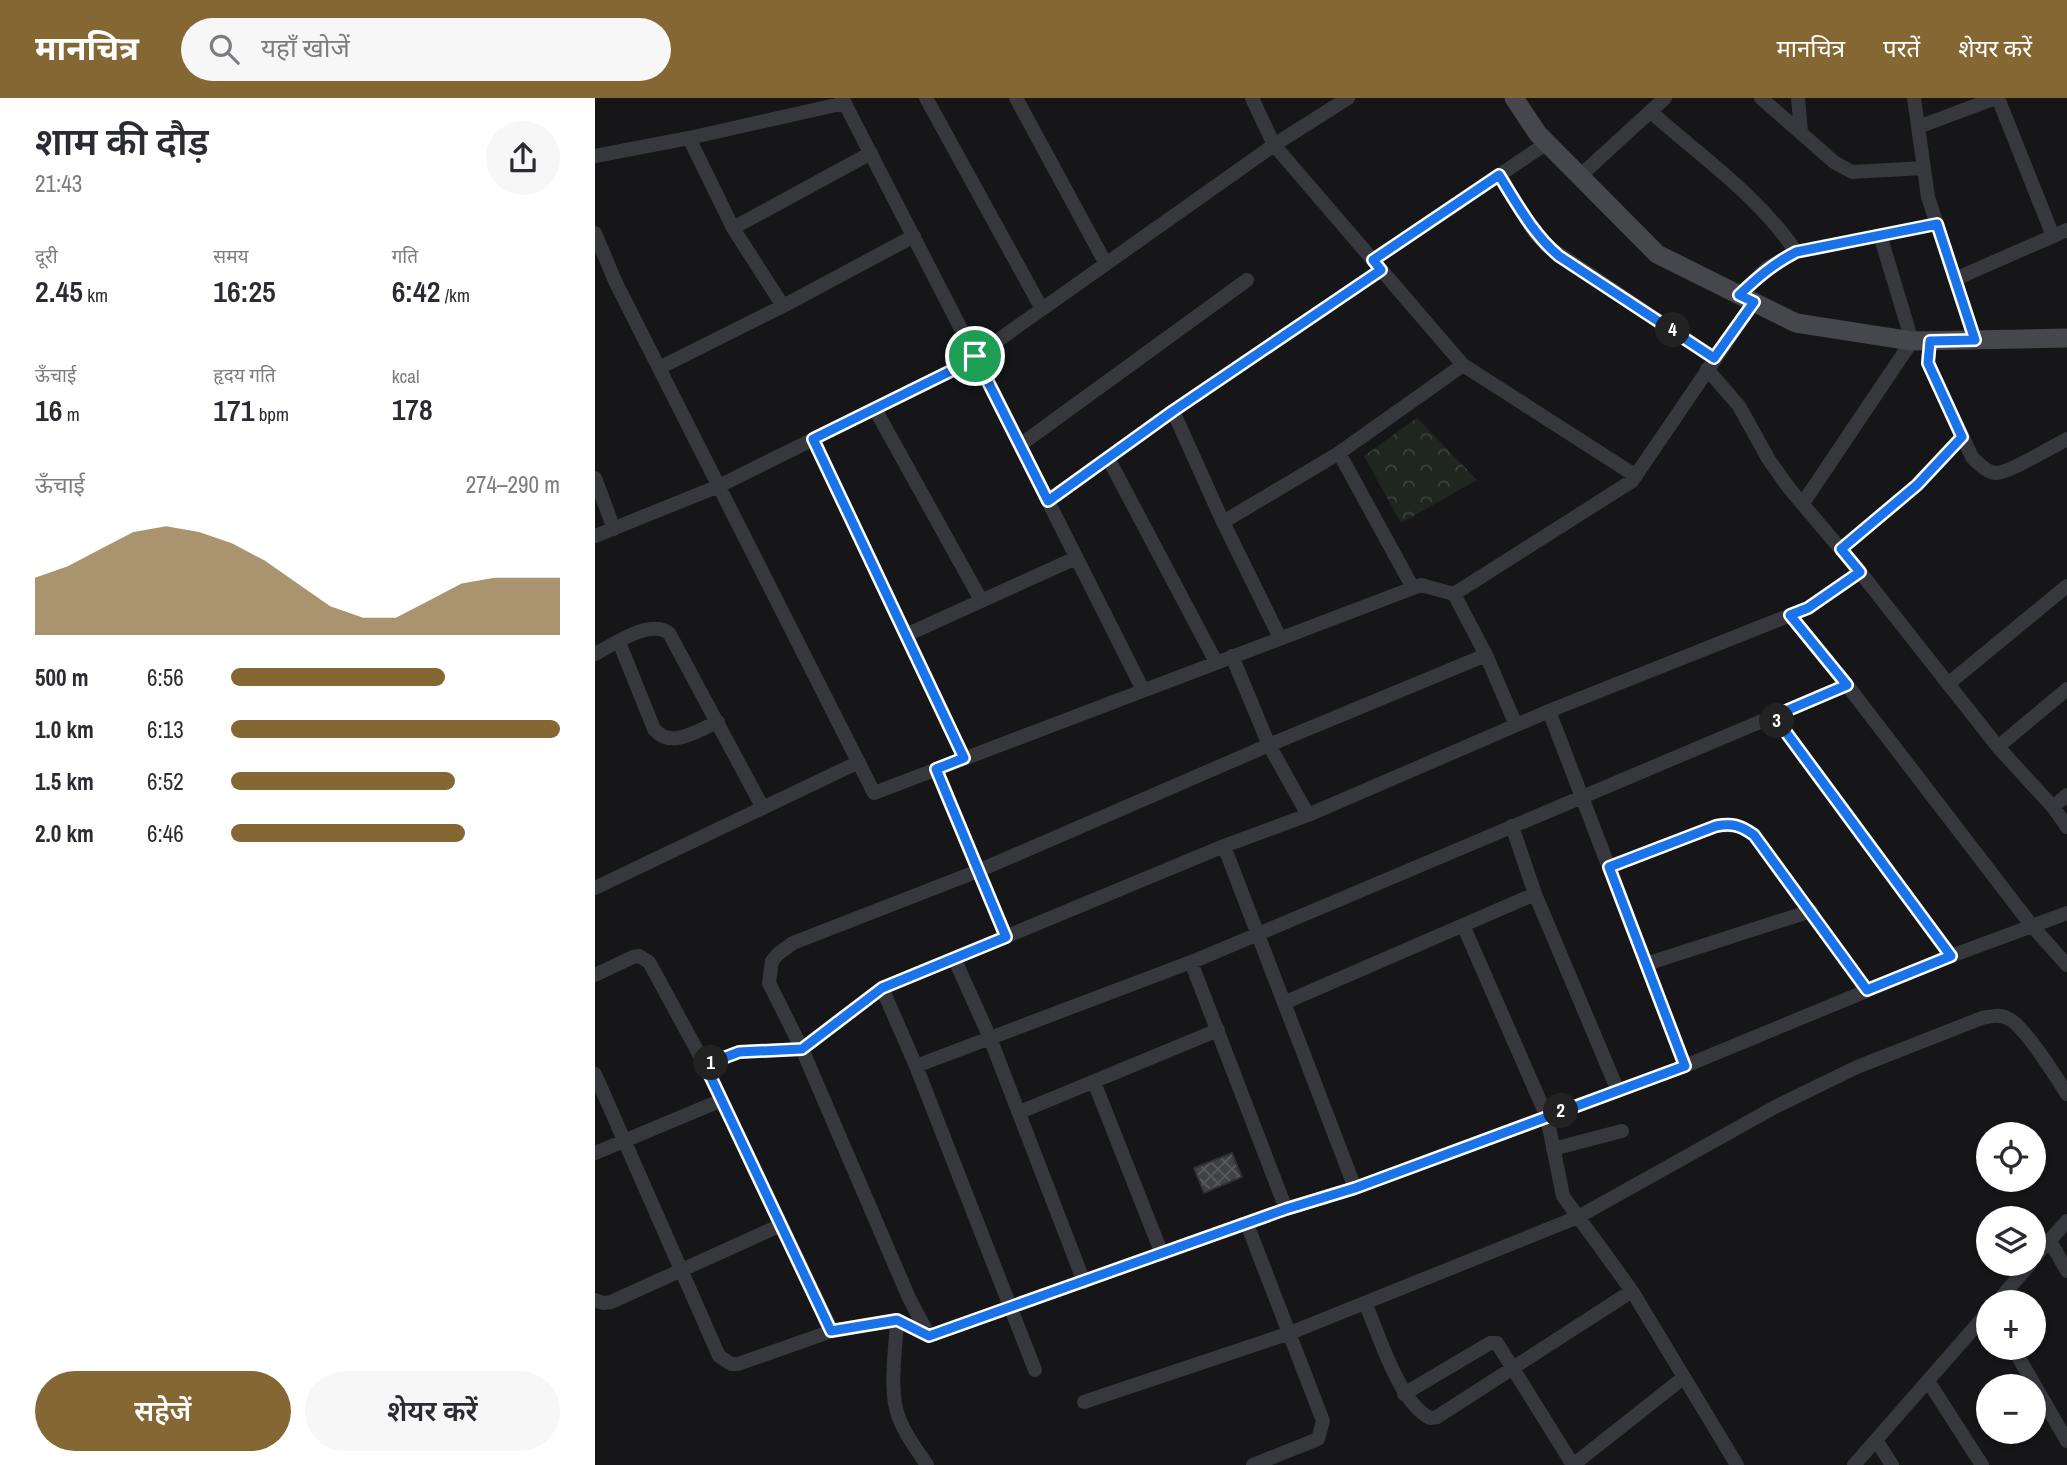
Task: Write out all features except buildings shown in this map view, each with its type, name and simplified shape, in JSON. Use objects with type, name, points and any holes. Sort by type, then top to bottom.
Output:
[{"type":"main road","points":[[1514,98],[1538,134],[1657,254],[1796,323],[1921,341],[2067,338]]},
{"type":"street","points":[[926,98],[1042,309]]},
{"type":"street","points":[[1016,98],[1106,264]]},
{"type":"street","points":[[1252,98],[1274,145],[1463,365],[1636,476]]},
{"type":"street","points":[[1580,176],[1665,98]]},
{"type":"street","points":[[1761,98],[1834,162],[1852,172],[1924,168]]},
{"type":"street","points":[[1798,98],[1801,132]]},
{"type":"street","points":[[1914,98],[1928,197],[1975,340]]},
{"type":"street","points":[[1918,127],[1997,98],[2060,233],[1955,279]]},
{"type":"street","points":[[595,536],[719,486],[963,365],[1343,99]]},
{"type":"street","points":[[595,156],[689,138],[844,100],[1143,691]]},
{"type":"street","points":[[1651,111],[1764,210],[1796,252]]},
{"type":"street","points":[[689,138],[733,228],[783,306]]},
{"type":"street","points":[[1048,501],[1547,143]]},
{"type":"street","points":[[733,228],[871,153]]},
{"type":"street","points":[[1499,175],[1535,233],[1546,245],[1710,363],[1739,406],[1769,460],[1948,684],[2067,827]]},
{"type":"street","points":[[1454,594],[1632,481],[1710,363],[1767,268],[1796,252],[1937,224]]},
{"type":"street","points":[[595,233],[602,268],[659,368],[874,793],[1421,585],[1454,594],[1486,655],[1516,725]]},
{"type":"street","points":[[1880,235],[1928,363],[1972,457],[1982,467],[1995,473],[2008,470],[2067,439]]},
{"type":"street","points":[[659,368],[783,306],[913,236]]},
{"type":"street","points":[[1020,445],[1247,280]]},
{"type":"street","points":[[1803,503],[1921,341]]},
{"type":"street","points":[[1223,522],[1339,453],[1463,365]]},
{"type":"street","points":[[875,409],[981,600]]},
{"type":"street","points":[[1173,411],[1280,638]]},
{"type":"street","points":[[1841,549],[1917,485],[1962,437]]},
{"type":"street","points":[[813,439],[964,758]]},
{"type":"street","points":[[1339,453],[1413,588]]},
{"type":"street","points":[[1108,458],[1216,663]]},
{"type":"street","points":[[595,478],[614,528]]},
{"type":"street","points":[[905,635],[1076,558]]},
{"type":"street","points":[[705,1065],[739,1052],[802,1049],[882,988],[1224,846],[1308,816],[1549,711],[1808,608],[1860,572]]},
{"type":"street","points":[[1948,684],[2067,586]]},
{"type":"street","points":[[1790,615],[2032,926],[2067,965]]},
{"type":"street","points":[[595,654],[647,629],[656,627],[669,633],[763,808]]},
{"type":"street","points":[[619,642],[654,729],[663,738],[674,740],[717,722]]},
{"type":"street","points":[[929,1336],[909,1298],[802,1049],[769,983],[772,961],[793,943],[978,871],[1486,655]]},
{"type":"street","points":[[1232,656],[1269,745],[1308,816]]},
{"type":"street","points":[[916,1066],[1191,962],[1847,685]]},
{"type":"street","points":[[1999,746],[2067,689]]},
{"type":"street","points":[[1549,711],[1685,1066]]},
{"type":"street","points":[[1774,716],[1951,956]]},
{"type":"street","points":[[595,888],[859,762]]},
{"type":"street","points":[[936,769],[1006,937]]},
{"type":"street","points":[[2053,807],[2067,795]]},
{"type":"street","points":[[1609,867],[1716,826],[1732,824],[1742,827],[1754,835],[1867,990]]},
{"type":"street","points":[[1512,826],[1535,894],[1618,1091]]},
{"type":"street","points":[[1224,846],[1355,1188]]},
{"type":"street","points":[[1286,1002],[1535,894]]},
{"type":"street","points":[[1646,964],[1811,911]]},
{"type":"street","points":[[595,1074],[715,1349],[724,1360],[738,1364],[831,1331],[897,1320],[929,1336],[1012,1308],[1286,1209],[1355,1188],[1685,1066],[1951,956],[2067,913]]},
{"type":"street","points":[[1463,925],[1547,1116],[1563,1196],[1632,1291],[1737,1465]]},
{"type":"street","points":[[595,975],[633,957],[644,958],[649,962],[705,1065],[831,1331]]},
{"type":"street","points":[[954,958],[1020,1112],[1084,1282]]},
{"type":"street","points":[[1191,962],[1286,1209]]},
{"type":"street","points":[[882,988],[916,1066],[1035,1370]]},
{"type":"street","points":[[1084,1402],[1290,1334],[1578,1217],[1775,1107],[1857,1067],[1982,1018],[1997,1015],[2009,1018],[2020,1028],[2067,1094]]},
{"type":"street","points":[[1020,1112],[1218,1030]]},
{"type":"street","points":[[1094,1082],[1161,1254]]},
{"type":"street","points":[[595,1153],[722,1100]]},
{"type":"street","points":[[1553,1149],[1622,1130]]},
{"type":"street","points":[[2046,1245],[2067,1221]]},
{"type":"street","points":[[1247,1224],[1323,1422],[1318,1439],[1253,1465]]},
{"type":"street","points":[[595,1300],[611,1302],[781,1225]]},
{"type":"street","points":[[2050,1241],[2067,1271]]},
{"type":"street","points":[[2007,1290],[2020,1276]]},
{"type":"street","points":[[1365,1303],[1404,1394],[1426,1417],[1437,1417],[1632,1291]]},
{"type":"street","points":[[897,1320],[894,1397],[903,1427],[927,1465]]},
{"type":"street","points":[[1854,1465],[1976,1326]]},
{"type":"street","points":[[1404,1394],[1493,1342],[1499,1346],[1573,1465],[1683,1377]]},
{"type":"street","points":[[2020,1360],[2067,1439]]},
{"type":"street","points":[[1928,1381],[1982,1465]]},
{"type":"street","points":[[1876,1440],[1892,1465]]},
{"type":"green space","points":[[1417,418],[1477,480],[1401,523],[1364,456]]},
{"type":"route","points":[[1499,175],[1535,233],[1546,245],[1714,358],[1754,302],[1739,295],[1767,268],[1796,252],[1937,224],[1975,340],[1930,341],[1928,363],[1962,437],[1889,511],[1841,549],[1860,572],[1808,608],[1790,615],[1847,685],[1774,716],[1951,956],[1867,990],[1754,835],[1732,824],[1716,826],[1609,867],[1685,1066],[1355,1188],[1286,1209],[929,1336],[897,1320],[831,1331],[705,1065],[739,1052],[802,1049],[882,988],[1006,937],[936,769],[964,758],[813,439],[963,365],[975,356],[1048,501],[1173,411],[1381,270],[1373,260],[1499,175]]}]
